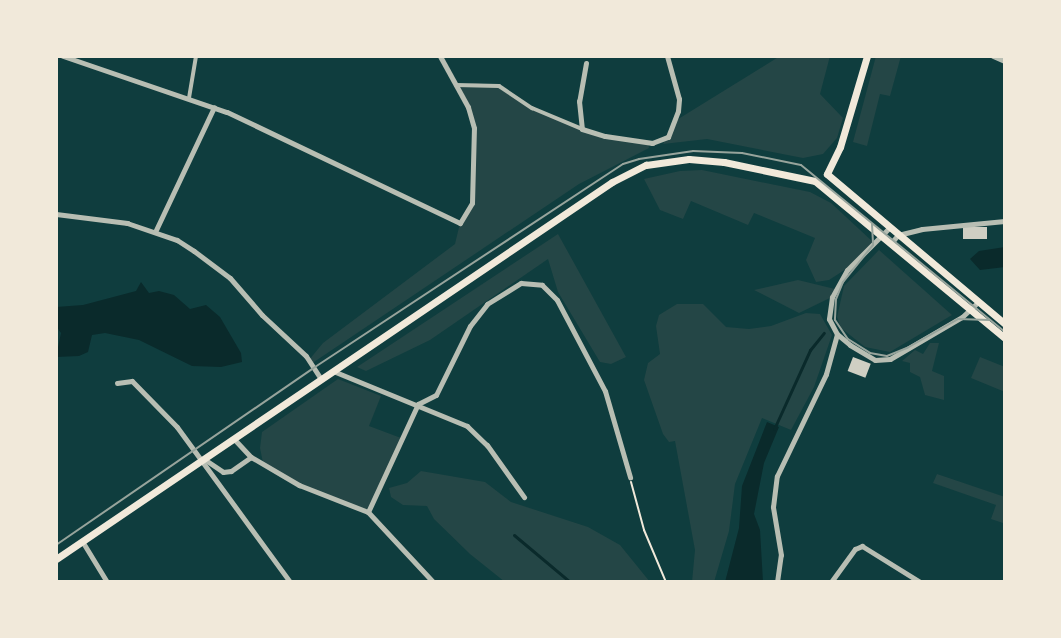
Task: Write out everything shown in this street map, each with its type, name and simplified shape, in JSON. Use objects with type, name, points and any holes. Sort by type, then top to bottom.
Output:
[{"type":"main road","points":[[827,189],[827,174],[840,147],[867,56]]},
{"type":"main road","points":[[56,559],[612,182],[646,165],[698,160],[812,179],[1005,338]]},
{"type":"main road","points":[[812,179],[827,174]]},
{"type":"main road","points":[[827,174],[1005,324]]},
{"type":"street","points":[[63,56],[214,107],[460,223],[472,203],[474,128],[440,56]]},
{"type":"street","points":[[189,98],[196,56]]},
{"type":"street","points":[[456,85],[499,86],[532,108],[582,129],[640,142],[659,142],[668,137],[679,99],[667,56]]},
{"type":"street","points":[[993,56],[1005,61]]},
{"type":"street","points":[[582,129],[579,101],[586,63]]},
{"type":"street","points":[[155,232],[214,107]]},
{"type":"street","points":[[56,214],[112,219],[155,232],[186,246],[230,278],[306,356],[321,379]]},
{"type":"street","points":[[891,243],[898,235],[922,229],[1005,221]]},
{"type":"street","points":[[889,228],[847,270],[835,289],[829,319],[837,334],[862,354],[875,360],[890,359],[908,352],[971,310],[978,302]]},
{"type":"street","points":[[368,512],[418,404],[436,395],[470,326],[487,304],[521,283],[536,283],[554,295],[605,391],[630,477]]},
{"type":"street","points":[[777,582],[781,555],[773,507],[777,476],[826,374],[837,334]]},
{"type":"street","points":[[333,371],[453,418],[476,434],[524,497]]},
{"type":"street","points":[[117,383],[132,381],[203,458],[290,582]]},
{"type":"street","points":[[233,438],[251,457],[299,485],[368,512],[433,582]]},
{"type":"street","points":[[203,458],[223,472],[231,471],[251,457]]},
{"type":"street","points":[[82,541],[107,582]]},
{"type":"street","points":[[831,582],[855,549],[862,546],[920,582]]},
{"type":"path","points":[[630,477],[640,519],[666,582]]},
{"type":"shaded area","points":[[780,56],[830,56],[820,94],[843,118],[837,138],[823,154],[803,158],[707,139],[663,144],[675,121]]},
{"type":"shaded area","points":[[876,56],[901,56],[890,96],[880,94],[867,146],[853,142]]},
{"type":"shaded area","points":[[476,83],[499,86],[532,108],[605,136],[648,143],[649,148],[579,184],[311,364],[309,360],[323,343],[455,244],[460,223],[472,203],[474,128],[456,85]]},
{"type":"shaded area","points":[[702,170],[810,192],[831,203],[873,242],[846,269],[829,280],[816,282],[806,260],[815,238],[754,213],[748,225],[691,201],[683,219],[660,210],[644,179]]},
{"type":"shaded area","points":[[558,234],[626,357],[611,364],[600,362],[558,292],[548,259],[430,340],[366,371],[357,367]]},
{"type":"shaded area","points":[[1005,247],[1005,267],[980,270],[970,259],[979,251]]},
{"type":"shaded area","points":[[879,250],[952,315],[890,352],[865,347],[841,328],[837,317],[844,286]]},
{"type":"shaded area","points":[[798,280],[835,289],[832,297],[799,313],[754,290]]},
{"type":"shaded area","points":[[141,282],[149,293],[159,291],[174,295],[190,309],[206,305],[220,317],[241,353],[242,362],[221,367],[192,366],[139,340],[105,333],[92,335],[88,352],[79,356],[56,357],[61,333],[56,326],[56,307],[83,305],[136,291]]},
{"type":"shaded area","points":[[677,304],[703,304],[726,327],[749,329],[771,326],[806,313],[820,314],[832,335],[814,387],[791,430],[762,418],[735,484],[729,531],[714,582],[692,582],[695,550],[675,441],[669,442],[663,434],[644,380],[648,363],[660,354],[656,326],[659,315]]},
{"type":"shaded area","points":[[930,343],[939,343],[932,371],[944,376],[944,400],[925,395],[920,377],[910,372],[910,363],[902,361],[915,350],[923,354]]},
{"type":"shaded area","points":[[980,357],[1005,367],[1005,392],[971,378]]},
{"type":"shaded area","points":[[338,379],[381,396],[369,426],[401,438],[368,512],[299,485],[263,463],[260,448],[262,432]]},
{"type":"shaded area","points":[[767,422],[779,427],[764,463],[754,514],[760,530],[763,582],[725,582],[739,528],[742,486]]},
{"type":"shaded area","points":[[421,471],[485,482],[511,502],[588,527],[620,545],[650,582],[505,582],[434,519],[427,506],[403,505],[391,497],[389,488],[407,483]]},
{"type":"shaded area","points":[[937,474],[1005,497],[1003,523],[991,519],[996,505],[933,483]]},
{"type":"building","points":[[963,227],[987,227],[987,239],[963,239]]},
{"type":"building","points":[[853,357],[871,364],[865,378],[848,371]]},
{"type":"waterway","points":[[774,429],[810,350],[824,333]]},
{"type":"waterway","points":[[514,535],[570,582]]},
{"type":"tram line","points":[[56,545],[312,369],[623,164],[639,159],[693,151],[742,153],[801,165],[1005,332]]},
{"type":"tram line","points":[[872,224],[873,245],[843,282],[836,299],[835,320],[848,339],[870,353],[887,356],[958,319],[989,320]]}]
